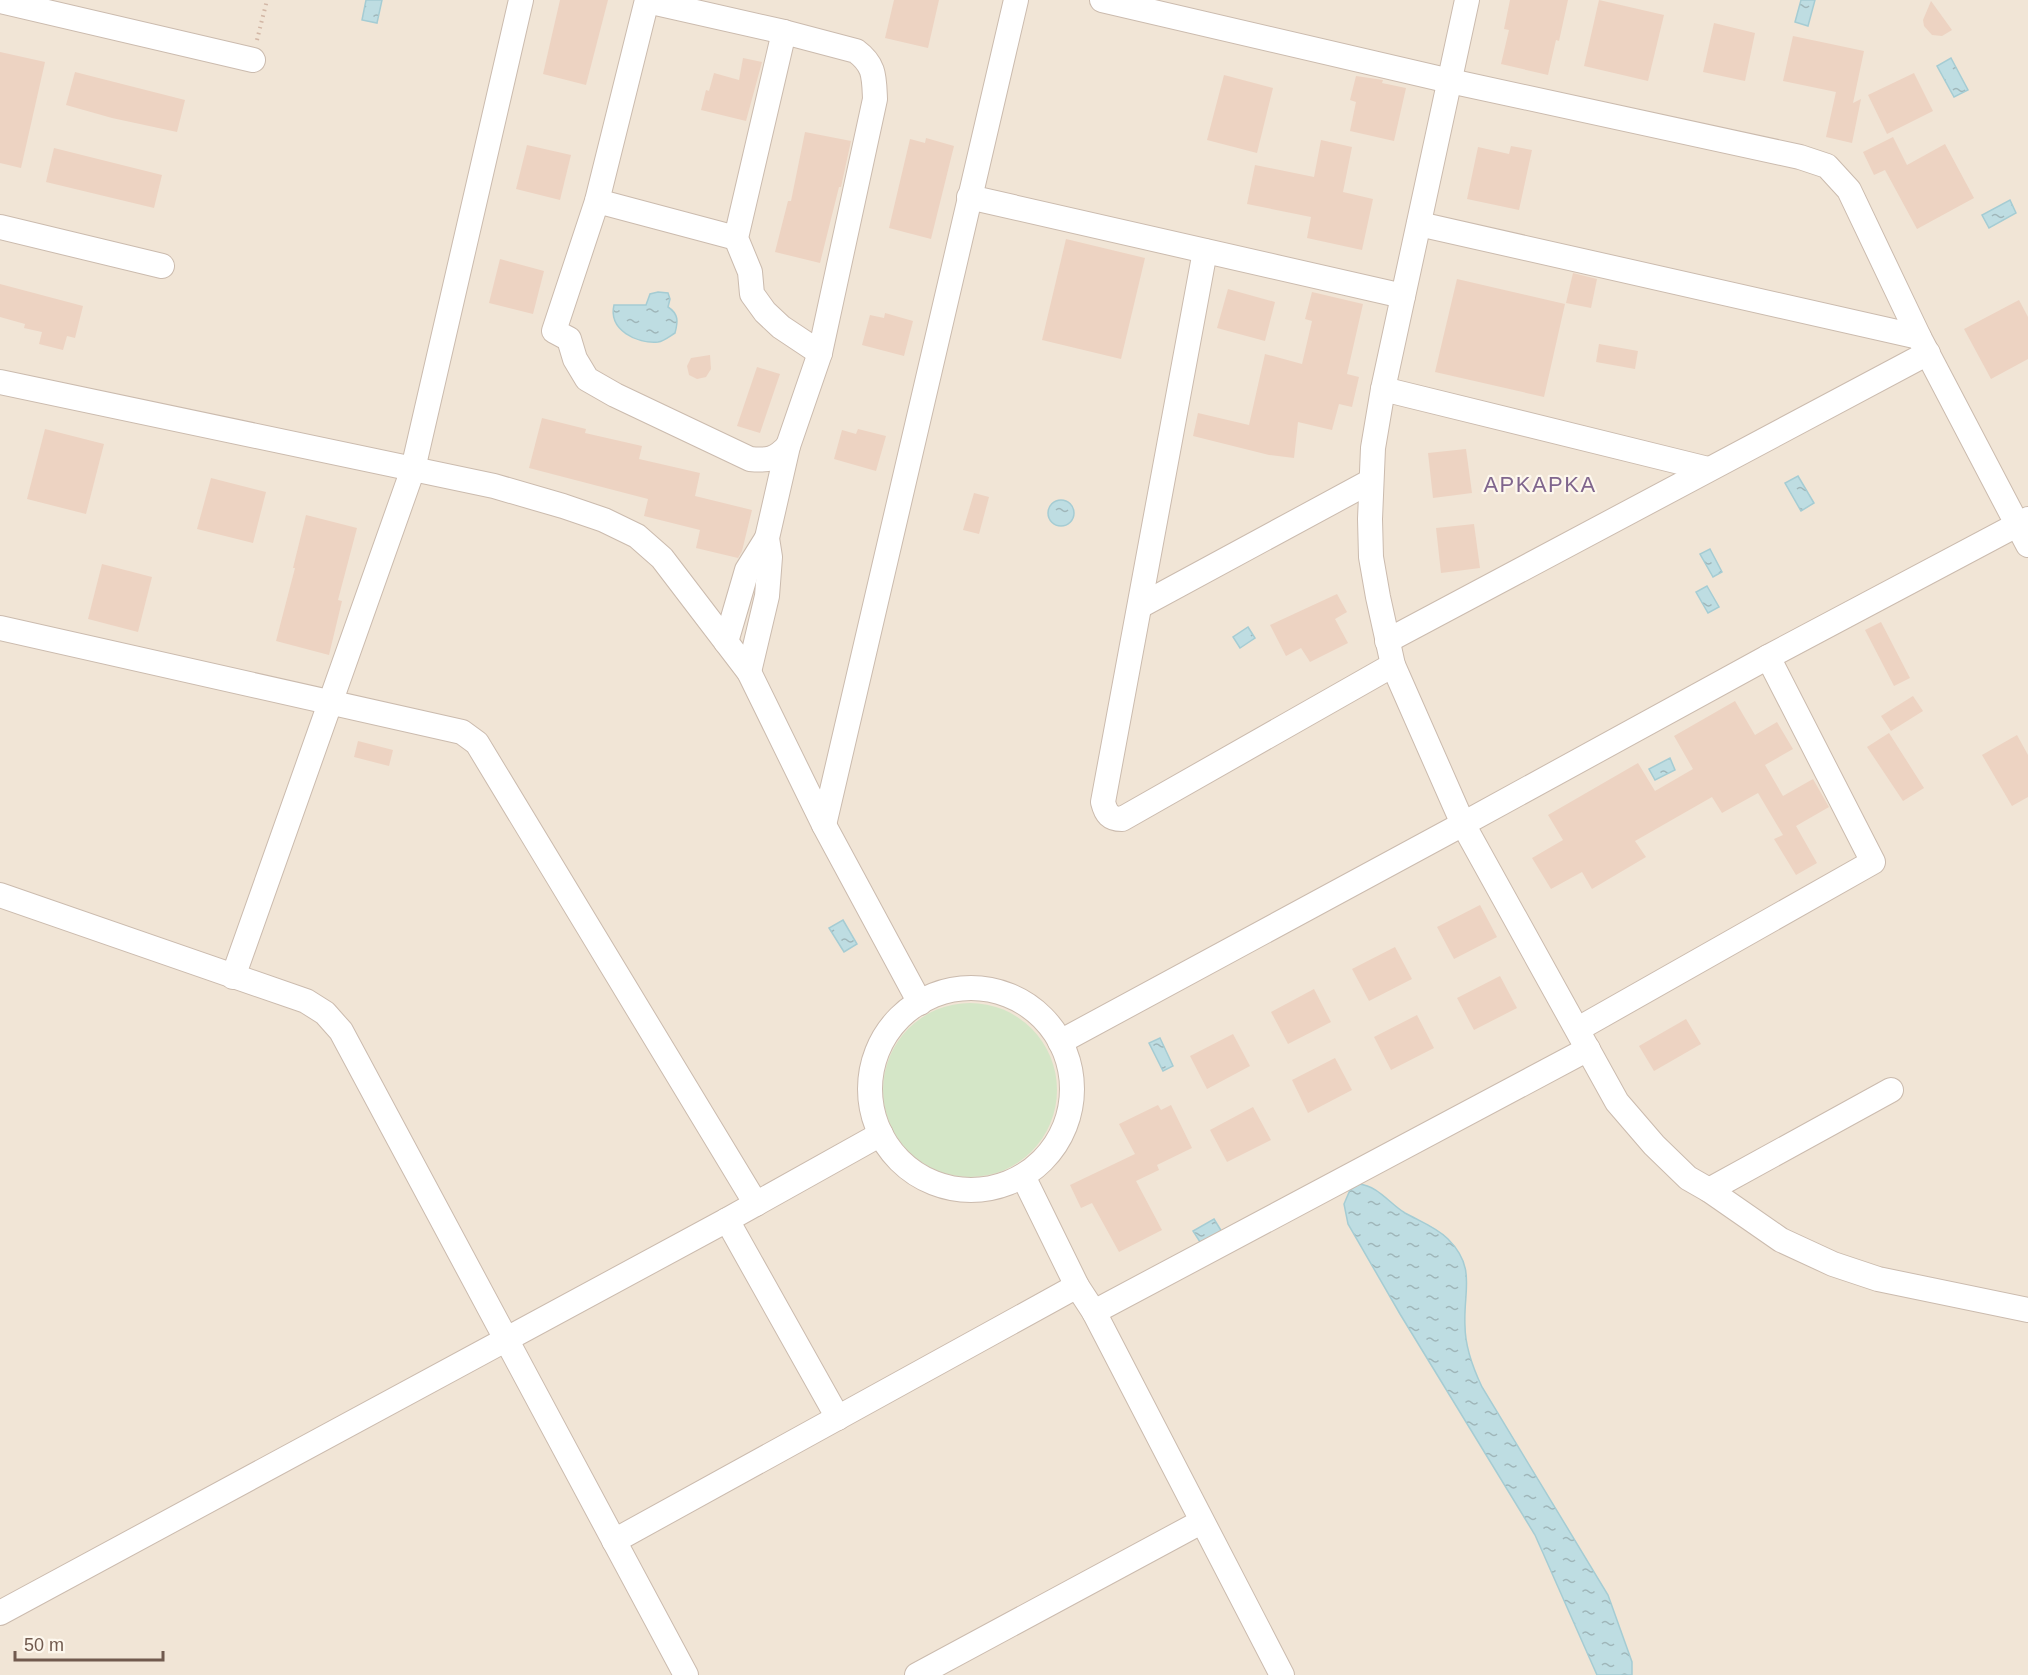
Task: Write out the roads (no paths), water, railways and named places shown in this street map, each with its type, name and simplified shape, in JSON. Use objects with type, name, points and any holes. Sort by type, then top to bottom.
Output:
[{"type":"street","points":[[233,977],[413,469],[521,0]]},
{"type":"street","points":[[824,825],[1016,0]]},
{"type":"street","points":[[1060,1042],[1464,825],[1768,657],[2024,529],[1923,345],[1849,190],[1827,166],[1800,157],[1450,81],[1102,0]]},
{"type":"street","points":[[1467,0],[1383,389],[1373,448],[1371,557],[1393,665],[1464,825],[1617,1101],[1654,1145],[1688,1178],[1781,1240],[1833,1264],[1878,1279],[2028,1310]]},
{"type":"street","points":[[0,1],[253,60]]},
{"type":"street","points":[[726,642],[747,570],[767,538],[788,446],[820,353],[876,99],[874,75],[864,57],[856,51],[647,1],[597,201],[554,331],[569,339],[575,359],[587,379],[615,395],[750,459],[764,461],[773,459],[781,455],[788,446]]},
{"type":"street","points":[[784,32],[736,238],[750,272],[752,294],[781,327],[820,353]]},
{"type":"street","points":[[969,196],[1403,296]]},
{"type":"street","points":[[597,201],[736,238]]},
{"type":"street","points":[[1419,224],[1923,345]]},
{"type":"street","points":[[0,227],[162,266]]},
{"type":"street","points":[[1205,251],[1103,802],[1109,816],[1122,819],[1150,805],[1393,665]]},
{"type":"street","points":[[1387,642],[1708,469],[1923,345]]},
{"type":"street","points":[[0,382],[524,494],[604,520],[637,537],[662,558],[749,672],[824,825],[920,1003]]},
{"type":"street","points":[[1383,389],[1708,469]]},
{"type":"street","points":[[1140,606],[1371,481]]},
{"type":"street","points":[[749,672],[766,596],[770,557],[767,538]]},
{"type":"street","points":[[0,628],[462,732],[477,743],[756,1204]]},
{"type":"street","points":[[1094,1312],[1583,1039],[1873,862],[1768,657]]},
{"type":"street","points":[[0,896],[306,1000],[325,1013],[341,1031],[686,1675]]},
{"type":"street","points":[[979,989],[1005,994],[1036,1012],[1048,1024],[1060,1042],[1071,1071],[1073,1089],[1067,1123],[1049,1153],[1023,1176],[1007,1183],[981,1189],[955,1188],[938,1184],[907,1167],[881,1134],[872,1107],[870,1090],[876,1056],[883,1039],[893,1025],[906,1012],[920,1003],[953,990],[979,989]]},
{"type":"street","points":[[1709,1190],[1891,1089]]},
{"type":"street","points":[[0,1613],[727,1220],[881,1134]]},
{"type":"street","points":[[1023,1176],[1077,1286],[1094,1312],[1282,1675]]},
{"type":"street","points":[[727,1220],[838,1418]]},
{"type":"street","points":[[614,1541],[1077,1286]]},
{"type":"street","points":[[917,1675],[1201,1521]]},
{"type":"water","points":[[366,0],[382,0],[377,23],[362,20]]},
{"type":"water","points":[[1801,0],[1815,0],[1808,26],[1795,22]]},
{"type":"water","points":[[1951,58],[1968,90],[1954,97],[1937,66]]},
{"type":"water","points":[[2010,200],[2016,213],[1989,228],[1982,215]]},
{"type":"water","points":[[668,293],[670,299],[668,307],[677,318],[675,333],[665,340],[650,342],[641,341],[626,334],[615,322],[614,305],[646,305],[650,294]]},
{"type":"water","points":[[1798,476],[1814,503],[1801,511],[1785,483]]},
{"type":"water","points":[[1061,500],[1070,504],[1074,513],[1070,522],[1061,526],[1052,522],[1048,513],[1052,504]]},
{"type":"water","points":[[1710,549],[1722,572],[1713,577],[1700,554]]},
{"type":"water","points":[[1707,586],[1719,607],[1708,613],[1696,592]]},
{"type":"water","points":[[1248,627],[1255,638],[1240,648],[1233,637]]},
{"type":"water","points":[[1670,758],[1675,770],[1655,780],[1649,769]]},
{"type":"water","points":[[843,920],[857,944],[844,952],[829,928]]},
{"type":"water","points":[[1160,1038],[1173,1066],[1163,1071],[1149,1043]]},
{"type":"water","points":[[1359,1184],[1372,1188],[1405,1213],[1438,1231],[1448,1239],[1463,1260],[1467,1280],[1465,1334],[1468,1350],[1482,1387],[1608,1595],[1632,1662],[1632,1675],[1597,1675],[1535,1535],[1400,1314],[1348,1224],[1344,1204],[1350,1190]]},
{"type":"water","points":[[1214,1219],[1222,1232],[1202,1245],[1193,1231]]},
{"type":"district","name":"APKAPKA","points":[[1540,484]]}]
